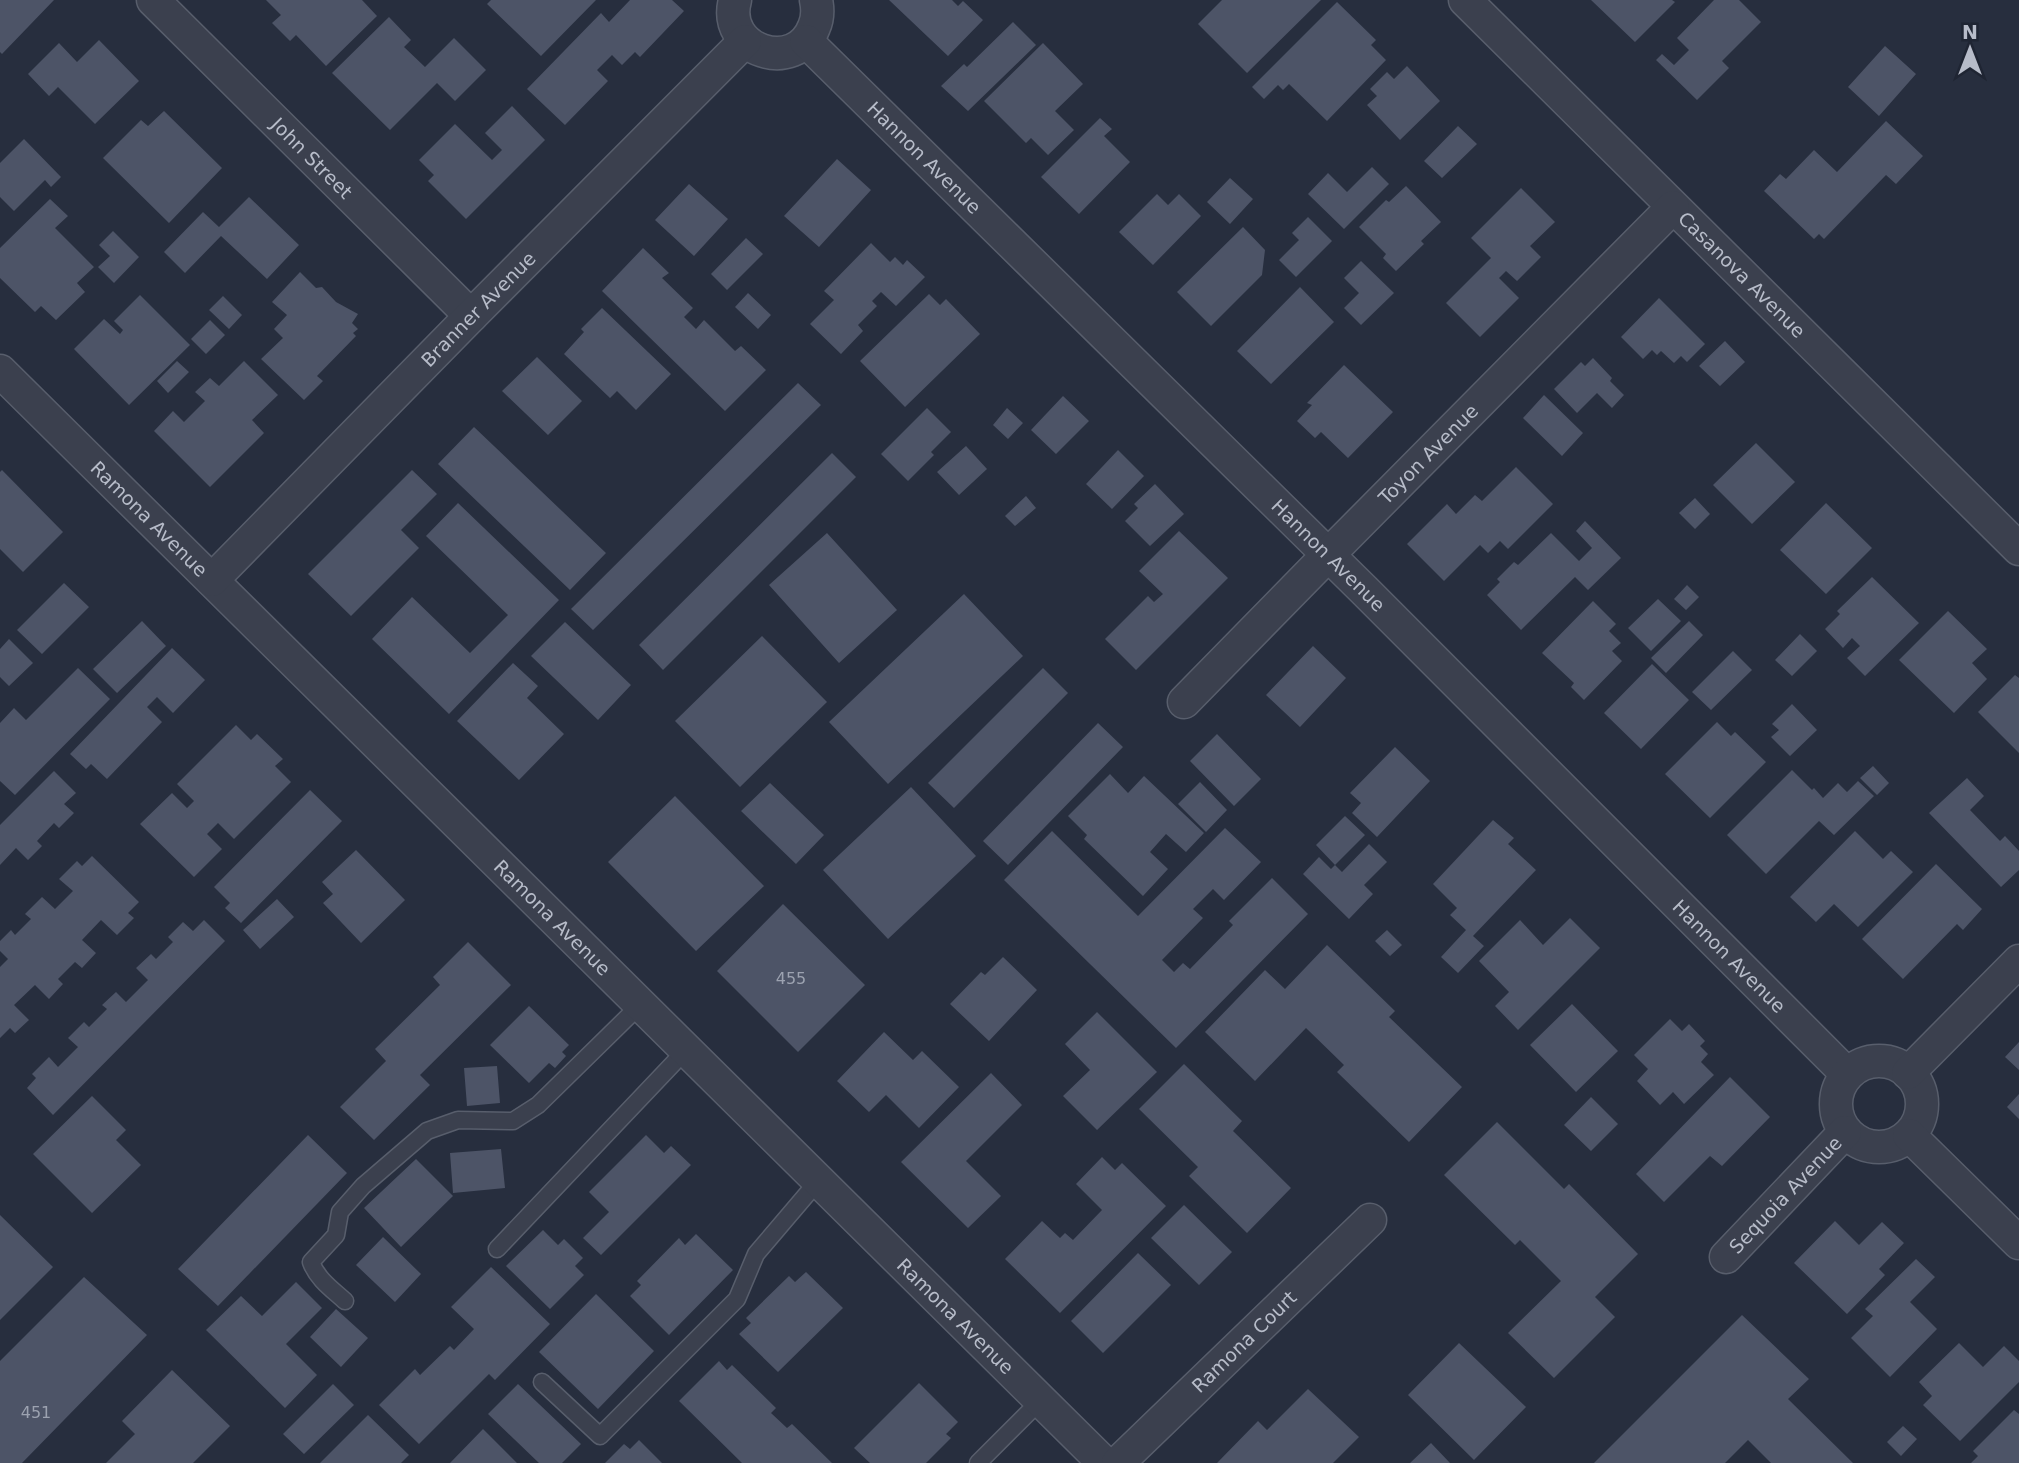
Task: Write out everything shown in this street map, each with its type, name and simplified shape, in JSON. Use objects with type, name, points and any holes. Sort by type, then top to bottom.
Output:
[{"type":"street","name":"John Street","points":[[153,0],[471,316]]},
{"type":"street","points":[[735,0],[734,18],[738,30],[746,41],[769,53],[782,53],[806,41],[817,18],[816,0]]},
{"type":"street","name":"Casanova Avenue","points":[[1465,0],[2019,549]]},
{"type":"street","name":"Branner Avenue","points":[[212,580],[746,41]]},
{"type":"street","name":"Hannon Avenue","points":[[806,41],[1328,555],[1847,1074]]},
{"type":"street","name":"Toyon Avenue","points":[[1184,702],[1672,207]]},
{"type":"street","name":"Ramona Avenue","points":[[0,371],[1104,1463]]},
{"type":"street","points":[[1909,1073],[2019,961]]},
{"type":"street","points":[[1871,1061],[1897,1065],[1909,1073],[1917,1083],[1922,1097],[1922,1111],[1918,1124],[1909,1135],[1897,1144],[1869,1147],[1855,1141],[1845,1132],[1838,1121],[1835,1108],[1836,1096],[1847,1074],[1871,1061]]},
{"type":"street","name":"Sequoia Avenue","points":[[1726,1257],[1845,1132]]},
{"type":"street","points":[[1909,1135],[2019,1243]]},
{"type":"street","name":"Ramona Court","points":[[1118,1463],[1370,1220]]},
{"type":"lane","points":[[345,1301],[314,1270],[311,1262],[336,1235],[340,1212],[363,1186],[427,1131],[458,1120],[513,1121],[538,1105],[641,1004]]},
{"type":"lane","points":[[497,1249],[687,1049]]},
{"type":"lane","points":[[542,1382],[600,1436],[737,1299],[756,1254],[819,1180]]},
{"type":"lane","points":[[978,1463],[1041,1401]]},
{"type":"building","points":[[0,0],[54,0],[2,54],[0,52]]},
{"type":"building","points":[[266,0],[362,0],[377,16],[326,66],[296,35],[290,41],[272,23],[281,15]]},
{"type":"building","points":[[491,0],[596,0],[541,56],[487,4]]},
{"type":"building","points":[[630,0],[672,0],[684,11],[640,57],[635,52],[622,65],[612,55],[597,70],[608,81],[565,125],[527,89],[601,13],[609,22]]},
{"type":"building","points":[[889,0],[952,0],[958,6],[963,1],[983,20],[948,56]]},
{"type":"building","points":[[1222,0],[1321,0],[1247,73],[1198,24]]},
{"type":"building","points":[[1591,0],[1672,0],[1675,2],[1635,42]]},
{"type":"building","points":[[1714,0],[1739,0],[1761,22],[1722,61],[1729,68],[1697,100],[1656,60],[1662,54],[1674,65],[1689,50],[1677,38]]},
{"type":"building","points":[[1337,2],[1376,40],[1371,45],[1386,60],[1327,121],[1289,84],[1283,90],[1278,85],[1264,99],[1252,87]]},
{"type":"building","points":[[389,17],[411,40],[404,47],[425,67],[454,38],[486,70],[455,101],[437,83],[390,130],[332,73]]},
{"type":"building","points":[[1013,22],[1036,45],[968,111],[941,86],[964,64],[967,67]]},
{"type":"building","points":[[99,40],[139,81],[95,124],[58,87],[49,96],[28,74],[59,43],[77,62]]},
{"type":"building","points":[[1043,43],[1083,84],[1055,111],[1074,130],[1048,155],[1031,138],[1026,143],[984,101]]},
{"type":"building","points":[[1885,46],[1916,74],[1879,116],[1848,87]]},
{"type":"building","points":[[1407,66],[1440,101],[1400,140],[1367,105],[1377,96],[1370,89],[1387,72],[1394,79]]},
{"type":"building","points":[[512,106],[545,140],[466,219],[428,181],[434,175],[419,160],[455,124],[492,160],[502,150],[485,133]]},
{"type":"building","points":[[164,111],[222,168],[169,223],[103,158],[141,120],[148,126]]},
{"type":"building","points":[[1100,118],[1112,129],[1104,136],[1130,162],[1079,214],[1041,177]]},
{"type":"building","points":[[1886,121],[1923,156],[1896,184],[1886,175],[1824,239],[1819,234],[1814,239],[1764,191],[1780,174],[1786,179],[1814,150],[1837,172]]},
{"type":"building","points":[[1458,126],[1477,144],[1442,178],[1424,161]]},
{"type":"building","points":[[24,139],[61,177],[51,187],[45,180],[14,211],[0,197],[0,163]]},
{"type":"building","points":[[837,159],[871,190],[819,247],[784,216]]},
{"type":"building","points":[[1372,167],[1389,184],[1344,229],[1308,194],[1328,173],[1347,192]]},
{"type":"building","points":[[1230,178],[1253,199],[1230,224],[1207,202]]},
{"type":"building","points":[[689,184],[728,219],[694,256],[655,220]]},
{"type":"building","points":[[1406,186],[1441,222],[1421,241],[1424,244],[1396,271],[1383,258],[1386,254],[1359,227],[1386,200],[1389,202]]},
{"type":"building","points":[[1521,188],[1555,222],[1530,246],[1541,257],[1517,281],[1506,271],[1499,278],[1519,298],[1480,337],[1446,303],[1491,258],[1471,238]]},
{"type":"building","points":[[1157,194],[1168,205],[1179,194],[1201,216],[1153,265],[1119,232]]},
{"type":"building","points":[[249,197],[299,245],[267,279],[221,236],[185,273],[164,252],[203,212],[219,227]]},
{"type":"building","points":[[50,199],[68,216],[55,228],[94,267],[77,283],[85,292],[56,320],[41,306],[35,312],[0,278],[0,248]]},
{"type":"building","points":[[1308,217],[1332,241],[1296,277],[1279,260],[1299,240],[1292,233]]},
{"type":"building","points":[[1243,227],[1265,250],[1262,275],[1211,326],[1177,292]]},
{"type":"building","points":[[113,231],[139,257],[114,283],[98,267],[110,256],[99,245]]},
{"type":"building","points":[[746,238],[763,254],[727,290],[711,274]]},
{"type":"building","points":[[871,243],[890,262],[895,257],[903,265],[907,260],[925,277],[896,306],[881,292],[872,301],[877,306],[858,325],[863,331],[841,354],[810,324],[834,300],[824,291]]},
{"type":"building","points":[[643,248],[669,273],[662,278],[693,308],[684,317],[696,329],[704,320],[735,351],[741,346],[766,370],[725,411],[602,291]]},
{"type":"building","points":[[1361,261],[1394,293],[1361,325],[1344,308],[1359,293],[1344,278]]},
{"type":"building","points":[[300,272],[316,288],[322,287],[336,302],[358,314],[352,323],[358,329],[353,333],[356,336],[317,376],[323,381],[304,400],[261,359],[283,338],[274,329],[287,315],[272,302]]},
{"type":"building","points":[[1300,287],[1334,322],[1271,384],[1237,351]]},
{"type":"building","points":[[748,293],[771,315],[758,329],[735,307]]},
{"type":"building","points":[[929,294],[940,305],[946,299],[980,334],[905,407],[860,361]]},
{"type":"building","points":[[140,295],[190,345],[129,405],[74,349],[104,319],[120,334],[123,330],[114,321]]},
{"type":"building","points":[[223,296],[242,315],[229,329],[209,310]]},
{"type":"building","points":[[1659,298],[1705,344],[1687,362],[1681,356],[1674,363],[1661,351],[1657,355],[1652,350],[1643,359],[1621,337]]},
{"type":"building","points":[[602,308],[671,374],[636,410],[617,391],[610,398],[564,354],[584,332],[581,329]]},
{"type":"building","points":[[210,320],[225,335],[206,354],[191,339]]},
{"type":"building","points":[[1725,341],[1745,362],[1720,386],[1699,366]]},
{"type":"building","points":[[537,357],[582,401],[548,435],[502,391]]},
{"type":"building","points":[[1593,358],[1624,395],[1612,408],[1597,393],[1577,413],[1554,389],[1581,362],[1585,366]]},
{"type":"building","points":[[177,361],[189,372],[168,393],[157,381]]},
{"type":"building","points":[[244,361],[278,395],[252,420],[264,433],[210,487],[154,431],[173,411],[184,422],[205,401],[195,392],[210,378],[219,386]]},
{"type":"building","points":[[1344,365],[1393,412],[1348,458],[1321,432],[1315,438],[1297,421],[1312,405],[1307,403]]},
{"type":"building","points":[[798,383],[821,405],[593,630],[571,609]]},
{"type":"building","points":[[1544,395],[1583,433],[1562,456],[1523,418]]},
{"type":"building","points":[[1063,396],[1089,421],[1056,454],[1031,430]]},
{"type":"building","points":[[927,408],[951,432],[931,452],[934,455],[908,481],[881,454]]},
{"type":"building","points":[[1007,408],[1023,423],[1008,439],[993,425]]},
{"type":"building","points":[[474,427],[606,553],[570,590],[438,464]]},
{"type":"building","points":[[1756,443],[1795,482],[1752,524],[1713,485]]},
{"type":"building","points":[[966,446],[987,469],[959,495],[937,472]]},
{"type":"building","points":[[1118,450],[1144,476],[1112,509],[1086,484]]},
{"type":"building","points":[[832,453],[856,477],[663,670],[639,645]]},
{"type":"building","points":[[1516,467],[1553,504],[1508,549],[1500,541],[1488,553],[1480,545],[1444,581],[1407,544],[1447,504],[1456,514],[1475,495],[1482,501]]},
{"type":"building","points":[[2,470],[63,532],[23,572],[0,549]]},
{"type":"building","points":[[412,470],[437,494],[401,530],[419,548],[351,616],[308,574]]},
{"type":"building","points":[[1155,484],[1184,514],[1150,546],[1125,521],[1138,508],[1134,504]]},
{"type":"building","points":[[1026,496],[1036,508],[1015,526],[1005,516]]},
{"type":"building","points":[[1695,498],[1710,514],[1695,529],[1679,513]]},
{"type":"building","points":[[458,503],[559,600],[449,714],[372,639],[412,597],[470,653],[508,615],[426,536]]},
{"type":"building","points":[[1826,503],[1872,548],[1826,594],[1780,550]]},
{"type":"building","points":[[1585,521],[1621,558],[1588,590],[1575,577],[1521,630],[1487,595],[1500,582],[1497,579],[1514,562],[1518,565],[1551,533],[1579,561],[1592,548],[1576,531]]},
{"type":"building","points":[[1179,531],[1228,578],[1136,670],[1105,639],[1148,596],[1154,602],[1163,594],[1139,571]]},
{"type":"building","points":[[827,533],[897,610],[839,663],[769,585]]},
{"type":"building","points":[[1872,577],[1919,623],[1865,676],[1847,658],[1860,646],[1852,638],[1843,648],[1825,629],[1840,614],[1837,611]]},
{"type":"building","points":[[64,583],[89,607],[42,654],[17,630]]},
{"type":"building","points":[[1687,585],[1699,597],[1686,610],[1674,599]]},
{"type":"building","points":[[964,594],[1023,656],[888,784],[829,722]]},
{"type":"building","points":[[1658,599],[1681,621],[1651,651],[1628,628]]},
{"type":"building","points":[[1593,601],[1616,624],[1609,631],[1621,643],[1612,651],[1622,661],[1584,700],[1571,687],[1574,683],[1542,653]]},
{"type":"building","points":[[1948,611],[1987,649],[1972,663],[1987,679],[1954,713],[1899,660]]},
{"type":"building","points":[[142,621],[166,646],[117,693],[93,669]]},
{"type":"building","points":[[1689,621],[1703,635],[1666,673],[1651,658]]},
{"type":"building","points":[[565,622],[631,685],[598,720],[531,656]]},
{"type":"building","points":[[1800,634],[1817,651],[1792,676],[1775,660]]},
{"type":"building","points":[[762,636],[827,702],[740,787],[675,721]]},
{"type":"building","points":[[9,639],[33,663],[9,686],[0,677],[0,649]]},
{"type":"building","points":[[1313,646],[1346,678],[1300,727],[1266,695]]},
{"type":"building","points":[[172,648],[205,680],[173,713],[157,697],[147,707],[162,722],[107,779],[91,764],[86,769],[70,754]]},
{"type":"building","points":[[1733,651],[1752,670],[1711,710],[1692,692]]},
{"type":"building","points":[[513,663],[538,686],[527,698],[564,734],[519,780],[457,721]]},
{"type":"building","points":[[1652,664],[1689,700],[1641,749],[1604,713]]},
{"type":"building","points":[[78,668],[110,699],[15,795],[0,781],[0,723],[14,708],[26,720]]},
{"type":"building","points":[[1043,668],[1068,693],[954,808],[928,783]]},
{"type":"building","points":[[2015,675],[2019,678],[2019,753],[1978,712]]},
{"type":"building","points":[[1792,704],[1817,730],[1790,756],[1771,737],[1779,730],[1772,724]]},
{"type":"building","points":[[1717,722],[1731,736],[1735,732],[1766,762],[1710,818],[1665,774]]},
{"type":"building","points":[[1098,723],[1123,747],[1008,865],[983,841]]},
{"type":"building","points":[[236,725],[251,740],[257,734],[283,759],[275,766],[291,782],[234,839],[218,823],[207,834],[222,849],[194,877],[140,824],[172,793],[187,808],[194,801],[177,784]]},
{"type":"building","points":[[1217,734],[1261,779],[1234,806],[1190,761]]},
{"type":"building","points":[[1395,747],[1430,781],[1377,837],[1352,813],[1361,803],[1350,793]]},
{"type":"building","points":[[1873,766],[1889,783],[1877,795],[1860,778]]},
{"type":"building","points":[[1792,770],[1823,798],[1838,783],[1847,792],[1858,781],[1874,796],[1834,835],[1819,821],[1766,874],[1727,835]]},
{"type":"building","points":[[54,771],[76,793],[64,804],[74,813],[59,828],[54,823],[37,841],[42,846],[28,860],[16,848],[0,865],[0,825]]},
{"type":"building","points":[[1110,774],[1128,793],[1144,776],[1204,833],[1186,852],[1166,834],[1150,852],[1168,869],[1143,896],[1084,839],[1087,835],[1068,816]]},
{"type":"building","points":[[1967,778],[1984,796],[1970,810],[2000,841],[2005,836],[2019,851],[2019,870],[2001,887],[1929,813]]},
{"type":"building","points":[[1200,782],[1227,810],[1206,832],[1178,804]]},
{"type":"building","points":[[770,783],[824,835],[796,864],[741,811]]},
{"type":"building","points":[[911,787],[976,856],[888,939],[823,870]]},
{"type":"building","points":[[310,790],[342,821],[241,923],[225,908],[230,903],[214,887]]},
{"type":"building","points":[[675,796],[764,886],[696,951],[608,862]]},
{"type":"building","points":[[1345,816],[1365,835],[1335,865],[1316,845]]},
{"type":"building","points":[[1493,820],[1514,838],[1508,844],[1536,870],[1473,936],[1484,946],[1458,973],[1441,957],[1466,930],[1450,915],[1457,908],[1433,884]]},
{"type":"building","points":[[1225,828],[1261,862],[1224,900],[1213,889],[1193,909],[1203,918],[1162,960],[1174,972],[1183,963],[1190,969],[1233,925],[1229,921],[1272,878],[1308,914],[1176,1048],[1004,880],[1052,831],[1138,916]]},
{"type":"building","points":[[1855,831],[1883,859],[1891,851],[1913,872],[1858,927],[1834,904],[1816,922],[1790,897]]},
{"type":"building","points":[[1369,844],[1387,862],[1364,885],[1373,894],[1349,919],[1303,874],[1319,857],[1331,869],[1335,865],[1342,872]]},
{"type":"building","points":[[356,850],[405,900],[361,943],[323,903],[333,894],[322,882]]},
{"type":"building","points":[[92,856],[139,902],[128,913],[134,918],[117,935],[101,920],[82,940],[96,953],[82,968],[75,962],[58,979],[63,984],[49,999],[35,985],[14,1005],[29,1020],[15,1033],[10,1028],[0,1038],[0,967],[8,959],[0,951],[0,941],[11,930],[15,935],[31,919],[25,914],[42,897],[55,909],[73,891],[59,879],[77,861],[82,866]]},
{"type":"building","points":[[1936,864],[1982,909],[1963,930],[1957,924],[1903,979],[1862,939]]},
{"type":"building","points":[[277,899],[294,917],[260,949],[243,930]]},
{"type":"building","points":[[783,904],[865,985],[798,1052],[717,971]]},
{"type":"building","points":[[1570,918],[1600,948],[1518,1030],[1495,1006],[1509,992],[1479,961],[1520,920],[1543,945]]},
{"type":"building","points":[[204,920],[225,941],[53,1115],[27,1088],[36,1078],[32,1074],[49,1057],[58,1067],[78,1047],[68,1038],[84,1022],[89,1027],[107,1009],[102,1005],[116,992],[126,1002],[148,980],[136,968],[151,954],[156,959],[173,942],[168,937],[183,922],[193,931]]},
{"type":"building","points":[[1387,930],[1402,945],[1390,956],[1375,941]]},
{"type":"building","points":[[468,942],[511,985],[420,1075],[430,1085],[374,1140],[340,1107],[386,1061],[375,1049],[440,985],[433,977]]},
{"type":"building","points":[[1327,945],[1395,1011],[1389,1017],[1462,1087],[1409,1142],[1337,1072],[1344,1065],[1306,1028],[1255,1081],[1205,1032],[1265,970],[1285,989]]},
{"type":"building","points":[[1003,957],[1037,990],[989,1041],[950,1004],[981,972],[985,975]]},
{"type":"building","points":[[1572,1004],[1618,1051],[1576,1092],[1530,1045]]},
{"type":"building","points":[[529,1006],[569,1045],[562,1052],[566,1056],[555,1068],[549,1063],[529,1083],[490,1045]]},
{"type":"building","points":[[1097,1012],[1157,1072],[1097,1130],[1063,1096],[1090,1070],[1065,1044]]},
{"type":"building","points":[[1670,1019],[1682,1031],[1689,1024],[1705,1041],[1700,1046],[1708,1054],[1701,1062],[1714,1075],[1684,1104],[1673,1092],[1660,1105],[1637,1081],[1648,1069],[1634,1055]]},
{"type":"building","points":[[884,1032],[913,1060],[922,1051],[959,1087],[919,1128],[886,1095],[869,1112],[837,1081]]},
{"type":"building","points":[[2019,1042],[2019,1070],[2005,1057]]},
{"type":"building","points":[[1184,1064],[1242,1121],[1233,1131],[1291,1188],[1247,1233],[1189,1176],[1198,1167],[1139,1109]]},
{"type":"building","points":[[497,1066],[500,1103],[467,1106],[464,1068]]},
{"type":"building","points":[[991,1073],[1022,1105],[966,1161],[1001,1196],[968,1228],[901,1162]]},
{"type":"building","points":[[1730,1077],[1770,1117],[1722,1166],[1710,1156],[1664,1202],[1636,1174]]},
{"type":"building","points":[[2019,1094],[2019,1119],[2007,1107]]},
{"type":"building","points":[[92,1096],[126,1130],[116,1140],[141,1165],[92,1213],[33,1154]]},
{"type":"building","points":[[1591,1097],[1618,1124],[1591,1151],[1564,1125]]},
{"type":"building","points":[[1497,1122],[1564,1189],[1569,1184],[1638,1254],[1595,1297],[1615,1317],[1554,1378],[1508,1333],[1561,1281],[1520,1240],[1515,1245],[1444,1175]]},
{"type":"building","points":[[308,1135],[347,1173],[218,1306],[178,1269]]},
{"type":"building","points":[[646,1135],[664,1153],[671,1146],[691,1165],[601,1255],[583,1238],[609,1212],[589,1192]]},
{"type":"building","points":[[501,1149],[505,1188],[453,1193],[450,1153]]},
{"type":"building","points":[[1102,1157],[1115,1170],[1122,1163],[1166,1206],[1060,1313],[1005,1259],[1042,1221],[1060,1238],[1065,1233],[1073,1240],[1102,1210],[1076,1184]]},
{"type":"building","points":[[416,1159],[453,1196],[401,1247],[364,1208]]},
{"type":"building","points":[[1184,1205],[1232,1252],[1199,1285],[1151,1238]]},
{"type":"building","points":[[0,1215],[53,1267],[0,1320]]},
{"type":"building","points":[[1835,1221],[1859,1245],[1882,1222],[1904,1243],[1879,1269],[1885,1275],[1847,1314],[1794,1263]]},
{"type":"building","points":[[543,1230],[558,1245],[564,1239],[583,1258],[575,1266],[584,1275],[550,1309],[506,1266]]},
{"type":"building","points":[[696,1234],[733,1270],[669,1335],[630,1296],[641,1285],[637,1281],[679,1238],[685,1245]]},
{"type":"building","points":[[383,1237],[421,1274],[395,1302],[356,1265]]},
{"type":"building","points":[[1138,1253],[1171,1285],[1103,1353],[1071,1321]]},
{"type":"building","points":[[1916,1259],[1935,1277],[1910,1302],[1937,1329],[1890,1377],[1851,1338],[1873,1316],[1865,1309]]},
{"type":"building","points":[[491,1267],[550,1324],[495,1380],[489,1374],[419,1444],[379,1405],[415,1369],[420,1375],[450,1346],[454,1350],[474,1329],[451,1307]]},
{"type":"building","points":[[806,1272],[843,1308],[778,1372],[739,1334],[751,1323],[746,1318],[789,1276],[795,1282]]},
{"type":"building","points":[[84,1277],[147,1335],[22,1463],[0,1463],[0,1361]]},
{"type":"building","points":[[296,1282],[322,1308],[286,1344],[317,1375],[285,1408],[206,1330],[241,1296],[262,1316]]},
{"type":"building","points":[[596,1294],[654,1351],[598,1409],[539,1352]]},
{"type":"building","points":[[336,1309],[368,1338],[341,1367],[310,1337]]},
{"type":"building","points":[[1742,1315],[1809,1379],[1788,1399],[1853,1463],[1771,1463],[1748,1440],[1725,1463],[1594,1463]]},
{"type":"building","points":[[1459,1343],[1526,1407],[1474,1460],[1408,1395]]},
{"type":"building","points":[[1959,1343],[1983,1367],[2004,1346],[2019,1361],[2019,1382],[1960,1441],[1923,1405],[1932,1396],[1919,1382]]},
{"type":"building","points":[[719,1361],[727,1370],[732,1365],[776,1408],[771,1413],[787,1428],[792,1424],[832,1463],[742,1463],[679,1401]]},
{"type":"building","points":[[172,1370],[230,1426],[193,1463],[106,1463],[135,1434],[122,1421]]},
{"type":"building","points":[[919,1383],[958,1422],[946,1434],[951,1438],[926,1463],[870,1463],[854,1448]]},
{"type":"building","points":[[333,1384],[354,1405],[304,1454],[283,1434]]},
{"type":"building","points":[[518,1384],[581,1444],[562,1463],[539,1463],[488,1414]]},
{"type":"building","points":[[1308,1389],[1359,1437],[1333,1463],[1217,1463],[1258,1421],[1267,1430]]},
{"type":"building","points":[[2014,1410],[2019,1414],[2019,1463],[1971,1463],[1978,1456],[1973,1451]]},
{"type":"building","points":[[368,1415],[409,1455],[401,1463],[320,1463]]},
{"type":"building","points":[[1903,1426],[1917,1439],[1901,1456],[1887,1442]]},
{"type":"building","points":[[483,1429],[517,1463],[450,1463]]},
{"type":"building","points":[[639,1440],[662,1463],[605,1463],[624,1444],[630,1449]]},
{"type":"building","points":[[1431,1443],[1450,1463],[1410,1463]]}]
